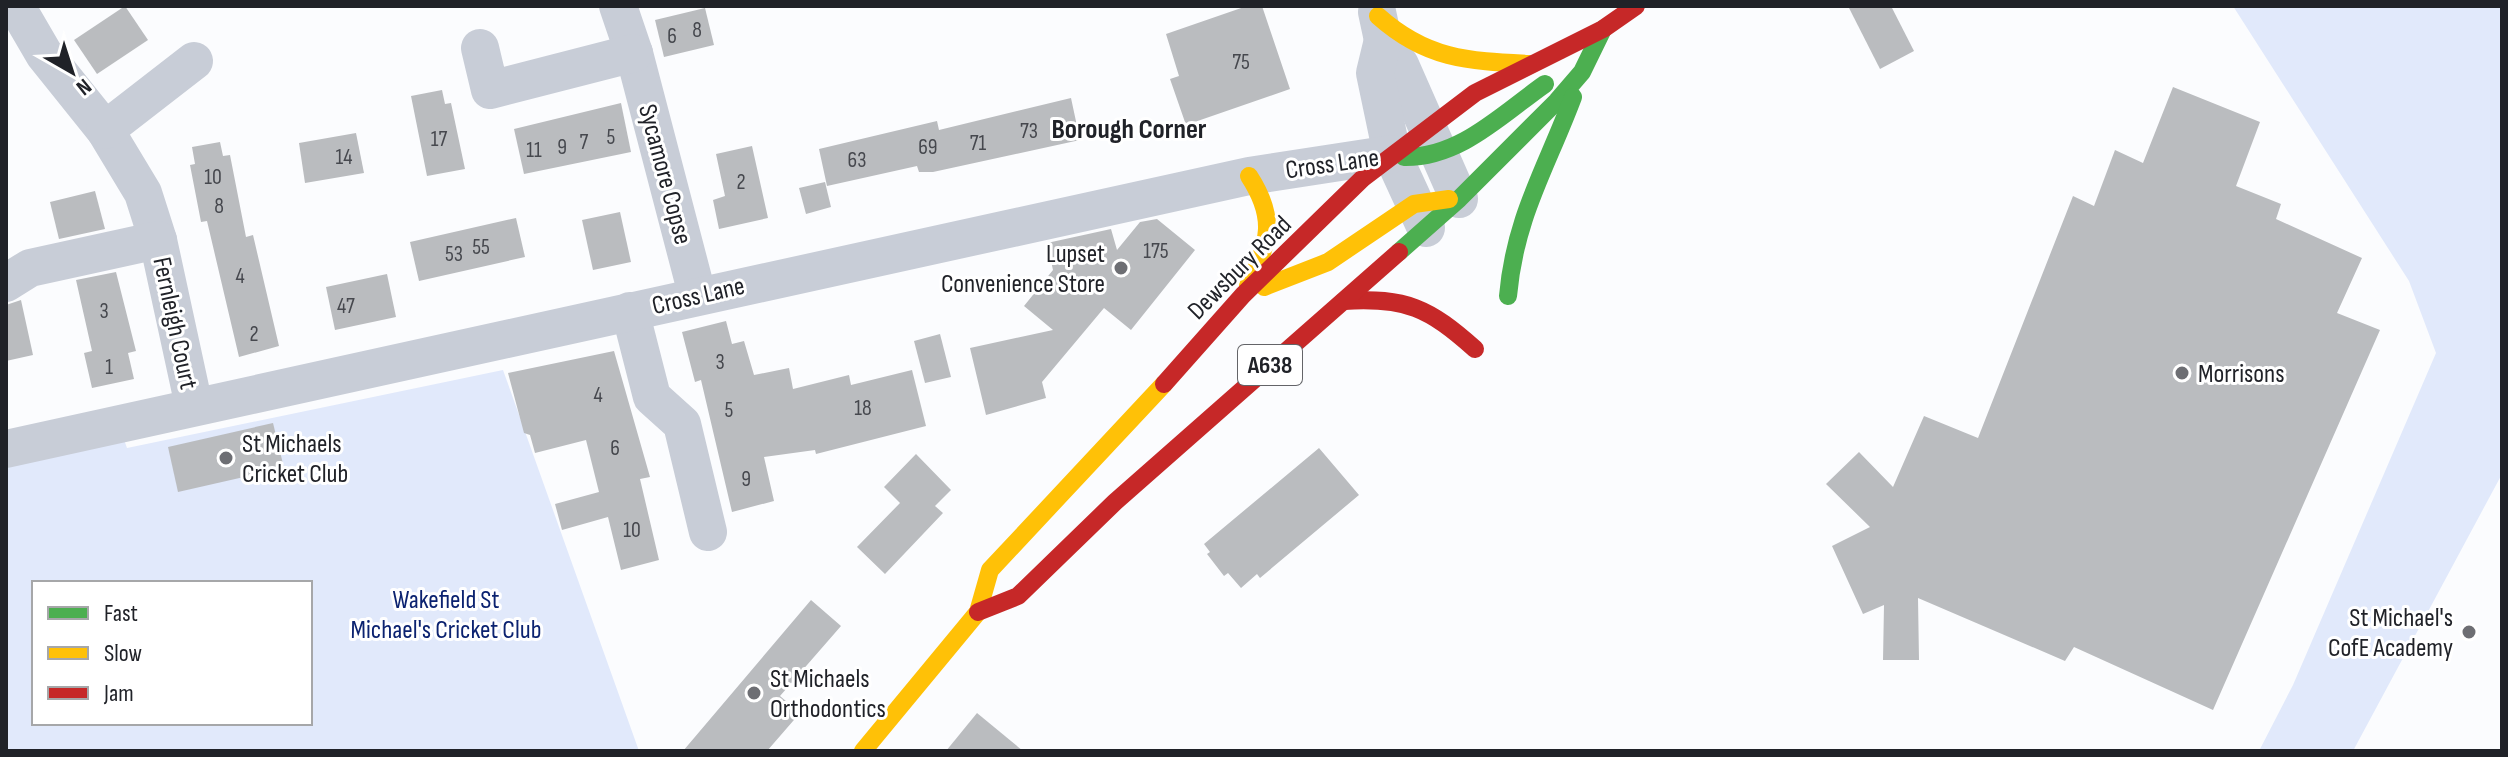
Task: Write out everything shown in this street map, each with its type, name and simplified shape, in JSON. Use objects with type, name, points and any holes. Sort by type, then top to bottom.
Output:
[{"type":"highway","name":"Dewsbury Road","points":[[863,751],[978,612],[990,570],[1022,533],[1116,437],[1243,295],[1363,178],[1392,154],[1432,141],[1475,93],[1603,29],[1636,6]]},
{"type":"highway","points":[[1379,21],[1424,52],[1529,64]]},
{"type":"highway","name":"Dewsbury Road","points":[[978,612],[1018,596],[1115,502],[1344,301],[1420,216],[1459,199],[1539,122],[1582,72],[1603,29]]},
{"type":"highway","points":[[1392,154],[1412,158],[1432,141],[1467,139],[1551,80],[1582,72]]},
{"type":"highway","points":[[1508,296],[1512,253],[1529,197],[1551,155],[1582,72]]},
{"type":"highway","points":[[1243,295],[1265,251],[1270,223],[1263,195],[1249,176]]},
{"type":"highway","points":[[1243,295],[1328,262],[1459,199]]},
{"type":"highway","points":[[1344,301],[1387,298],[1407,301],[1444,321],[1475,349]]},
{"type":"street","name":"Fernleigh Court","points":[[16,6],[44,54],[105,130],[143,193],[158,240],[194,406]]},
{"type":"street","name":"Sycamore Copse","points":[[618,6],[634,53],[697,294]]},
{"type":"street","points":[[1379,21],[1459,199]]},
{"type":"street","points":[[1379,21],[1375,73],[1392,154],[1420,216]]},
{"type":"street","points":[[480,48],[490,90],[634,53]]},
{"type":"street","points":[[105,130],[194,61]]},
{"type":"street","name":"Cross Lane","points":[[6,449],[697,294],[1249,176],[1392,154]]},
{"type":"street","name":"Fernleigh Court","points":[[6,283],[30,268],[158,240]]},
{"type":"street","points":[[630,311],[652,397],[682,424],[685,500],[708,532]]},
{"type":"green space","points":[[2233,6],[2502,6],[2502,474],[2353,751],[2259,751],[2293,685],[2436,353],[2409,281]]},
{"type":"green space","name":"Wakefield St Michael's Cricket Club","points":[[503,370],[639,751],[6,751],[6,449],[118,423],[127,448]]},
{"type":"building","points":[[125,6],[148,40],[97,74],[74,40]]},
{"type":"building","points":[[1247,6],[1262,6],[1290,89],[1186,125],[1170,79],[1179,76],[1166,34]]},
{"type":"building","points":[[1848,6],[1891,6],[1914,51],[1880,69]]},
{"type":"building","points":[[705,8],[714,45],[664,57],[655,20]]},
{"type":"building","name":"Morrisons","points":[[2173,87],[2260,122],[2236,186],[2281,204],[2276,219],[2362,258],[2337,313],[2380,330],[2213,710],[2074,647],[2065,661],[1918,598],[1919,660],[1883,660],[1884,605],[1863,614],[1832,546],[1870,527],[1826,484],[1859,452],[1893,487],[1924,416],[1978,438],[2073,196],[2094,206],[2115,150],[2143,163]]},
{"type":"building","points":[[442,90],[445,104],[451,103],[465,169],[427,176],[411,96]]},
{"type":"building","points":[[1071,98],[1080,140],[933,172],[919,172],[917,166],[827,186],[819,149],[937,121],[939,130]]},
{"type":"building","points":[[621,103],[631,152],[524,174],[514,129]]},
{"type":"building","points":[[356,133],[364,173],[305,183],[299,143]]},
{"type":"building","points":[[220,142],[223,156],[230,155],[246,237],[253,235],[279,346],[239,357],[207,221],[201,222],[190,165],[195,164],[192,147]]},
{"type":"building","points":[[752,146],[768,218],[719,229],[713,200],[725,196],[716,154]]},
{"type":"building","points":[[825,182],[831,207],[806,214],[799,188]]},
{"type":"building","points":[[95,191],[105,229],[59,239],[50,202]]},
{"type":"building","points":[[620,212],[631,262],[593,270],[582,220]]},
{"type":"building","points":[[516,218],[525,257],[419,281],[410,242]]},
{"type":"building","points":[[1157,219],[1195,250],[1131,330],[1104,308],[1042,382],[1046,398],[986,415],[970,348],[1053,330],[1024,306],[1053,270],[1047,243],[1111,229],[1117,250],[1140,222]]},
{"type":"building","points":[[116,272],[136,351],[128,353],[134,379],[92,388],[84,353],[92,351],[76,280]]},
{"type":"building","points":[[387,274],[396,317],[335,330],[326,287]]},
{"type":"building","points":[[21,300],[33,355],[6,361],[6,305]]},
{"type":"building","points":[[726,321],[732,344],[744,341],[754,375],[789,368],[793,389],[849,375],[851,385],[912,370],[926,426],[816,454],[815,450],[764,457],[774,501],[732,512],[701,380],[695,382],[682,332]]},
{"type":"building","points":[[940,334],[951,377],[925,383],[914,341]]},
{"type":"building","points":[[614,351],[650,477],[640,479],[659,560],[621,570],[608,517],[562,530],[555,504],[599,492],[586,440],[535,453],[530,435],[524,433],[508,373]]},
{"type":"building","name":"St Michaels Cricket Club","points":[[273,423],[284,468],[178,492],[168,447]]},
{"type":"building","points":[[1319,448],[1359,495],[1260,578],[1257,574],[1241,588],[1228,573],[1224,576],[1207,554],[1210,552],[1204,544]]},
{"type":"building","points":[[916,454],[951,490],[935,506],[943,513],[885,574],[857,547],[900,503],[884,487]]},
{"type":"building","points":[[811,600],[841,626],[780,696],[800,713],[767,751],[683,751]]},
{"type":"building","points":[[977,713],[1023,751],[946,751]]},
{"type":"traffic: fast","points":[[1399,252],[1459,199],[1557,101],[1582,72],[1603,29]]},
{"type":"traffic: fast","points":[[1404,157],[1444,150],[1462,142],[1545,84]]},
{"type":"traffic: fast","points":[[1508,296],[1517,242],[1525,217],[1573,97]]},
{"type":"traffic: slow","points":[[1378,16],[1413,41],[1448,55],[1529,64]]},
{"type":"traffic: slow","points":[[1248,286],[1261,256],[1267,231],[1264,205],[1249,176]]},
{"type":"traffic: slow","points":[[1264,287],[1328,262],[1414,204],[1449,199]]},
{"type":"traffic: slow","points":[[863,751],[978,612],[990,570],[1164,384]]},
{"type":"traffic: jam","points":[[1164,384],[1243,295],[1363,178],[1475,93],[1603,29],[1636,6]]},
{"type":"traffic: jam","points":[[978,612],[1018,596],[1115,502],[1399,252]]},
{"type":"traffic: jam","points":[[1344,301],[1384,301],[1416,308],[1444,324],[1475,349]]},
{"type":"place","name":"Lupset Convenience Store","points":[[1121,268]]},
{"type":"place","name":"Morrisons","points":[[2182,373]]},
{"type":"place","name":"St Michaels Cricket Club","points":[[226,458]]},
{"type":"place","name":"St Michael's CofE Academy","points":[[2469,632]]},
{"type":"place","name":"St Michaels Orthodontics","points":[[754,693]]},
{"type":"district","name":"Borough Corner","points":[[1129,128]]}]
